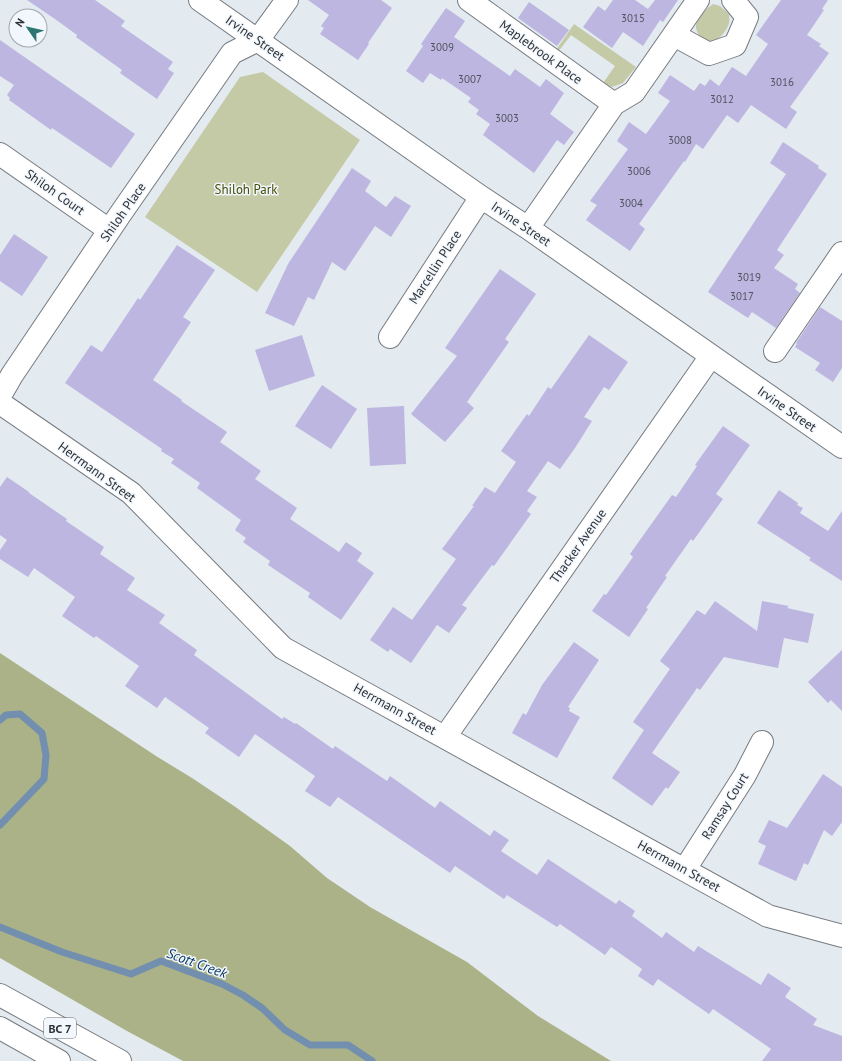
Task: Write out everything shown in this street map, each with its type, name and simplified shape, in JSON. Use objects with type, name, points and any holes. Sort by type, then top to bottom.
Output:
[{"type":"street","name":"Irvine Street","points":[[200,0],[481,198],[528,228],[842,447]]},
{"type":"street","points":[[258,40],[287,0]]},
{"type":"street","name":"Maplebrook Place","points":[[469,0],[614,104]]},
{"type":"street","points":[[528,228],[614,104],[634,92],[698,0]]},
{"type":"street","points":[[674,35],[710,54],[735,45],[747,17],[733,0]]},
{"type":"street","name":"Shiloh Place","points":[[0,396],[12,375],[110,230],[232,53],[258,40]]},
{"type":"street","name":"Shiloh Court","points":[[0,154],[110,230]]},
{"type":"street","name":"Marcellin Place","points":[[390,337],[481,198]]},
{"type":"street","points":[[775,351],[841,257]]},
{"type":"street","name":"Thacker Avenue","points":[[445,737],[711,356]]},
{"type":"street","name":"Herrmann Street","points":[[0,404],[130,493],[283,648],[768,916],[842,936]]},
{"type":"street","name":"Ramsay Court","points":[[685,869],[745,775],[762,742]]},
{"type":"street","name":"BC 7","points":[[0,995],[120,1061]]},
{"type":"street","name":"BC 7","points":[[0,1028],[60,1061]]},
{"type":"green space","points":[[713,4],[720,6],[729,14],[729,21],[727,28],[720,37],[713,42],[710,42],[703,39],[697,33],[696,25],[702,14]]},
{"type":"green space","points":[[574,24],[636,67],[623,83],[612,87],[603,83],[615,66],[571,35],[558,52],[556,50]]},
{"type":"green space","name":"Shiloh Park","points":[[263,72],[360,140],[257,292],[145,217],[240,77]]},
{"type":"green space","points":[[0,653],[234,806],[290,846],[327,878],[370,907],[467,962],[538,1016],[611,1061],[183,1061],[127,1031],[0,958]]},
{"type":"building","points":[[27,0],[95,0],[125,21],[121,26],[173,62],[168,69],[174,73],[157,99],[120,73],[122,70],[76,37],[77,35],[48,14],[48,8],[39,8]]},
{"type":"building","points":[[308,0],[381,0],[392,8],[358,60],[320,34],[324,28],[321,26],[329,15]]},
{"type":"building","points":[[613,0],[635,0],[648,9],[655,0],[678,0],[663,22],[660,20],[643,46],[623,32],[612,48],[583,27],[598,6],[605,11]]},
{"type":"building","points":[[781,0],[828,0],[822,9],[824,10],[807,35],[821,44],[819,46],[829,53],[790,107],[797,112],[786,129],[751,105],[738,123],[727,115],[703,149],[696,144],[685,162],[684,161],[639,224],[645,229],[630,251],[586,220],[597,205],[590,201],[628,149],[617,141],[629,122],[646,134],[670,101],[658,93],[670,75],[694,91],[700,83],[705,86],[710,79],[719,86],[732,67],[746,76],[768,44],[756,35]]},
{"type":"building","points":[[529,2],[569,30],[557,46],[518,18]]},
{"type":"building","points":[[446,8],[465,21],[454,37],[510,76],[515,69],[540,87],[546,79],[564,93],[550,114],[574,132],[564,145],[557,140],[534,173],[483,135],[490,124],[476,114],[479,110],[468,102],[471,98],[442,78],[441,80],[430,73],[423,83],[406,71],[423,46],[421,44]]},
{"type":"building","points":[[0,40],[8,46],[8,48],[11,48],[135,134],[111,168],[52,128],[51,130],[9,100],[10,98],[7,95],[14,85],[0,76]]},
{"type":"building","points":[[783,142],[819,166],[818,168],[827,174],[777,250],[784,255],[774,268],[798,284],[795,289],[800,293],[776,328],[752,312],[748,318],[708,292],[786,174],[770,163]]},
{"type":"building","points":[[352,168],[371,181],[365,191],[386,207],[395,196],[411,206],[391,237],[375,226],[345,271],[332,262],[314,300],[308,297],[294,326],[265,313],[288,264]]},
{"type":"building","points":[[14,234],[48,257],[22,296],[0,281],[0,255]]},
{"type":"building","points":[[177,245],[215,270],[183,317],[191,322],[153,380],[227,432],[220,442],[261,471],[255,479],[297,508],[290,519],[339,552],[346,542],[362,553],[357,561],[374,573],[341,620],[308,597],[310,593],[268,565],[270,561],[243,542],[246,538],[235,530],[241,520],[197,488],[200,483],[171,463],[174,459],[161,451],[162,449],[65,383],[91,345],[102,352],[138,298],[140,300]]},
{"type":"building","points":[[500,269],[536,294],[505,339],[509,342],[467,402],[474,408],[445,442],[411,414],[457,356],[445,348]]},
{"type":"building","points":[[820,307],[842,321],[842,368],[833,382],[815,370],[820,363],[795,347],[797,344],[796,343]]},
{"type":"building","points":[[302,335],[315,376],[269,391],[255,350]]},
{"type":"building","points":[[589,335],[628,362],[609,390],[604,387],[584,417],[592,421],[560,469],[548,461],[527,491],[537,497],[527,511],[531,514],[494,566],[492,565],[462,605],[467,608],[449,633],[437,625],[411,663],[390,649],[388,652],[370,640],[393,607],[412,620],[456,559],[442,549],[474,506],[472,506],[485,487],[495,493],[516,462],[501,451],[527,414],[529,416],[548,387],[551,389]]},
{"type":"building","points":[[322,385],[357,409],[331,449],[295,426]]},
{"type":"building","points":[[404,406],[406,464],[370,466],[367,408]]},
{"type":"building","points":[[723,426],[750,445],[716,494],[723,499],[693,541],[691,539],[665,576],[667,577],[629,637],[592,611],[604,594],[606,595],[633,557],[630,554],[672,495],[676,497],[697,466],[695,465]]},
{"type":"building","points":[[7,477],[104,547],[100,554],[135,578],[127,590],[165,615],[159,623],[197,650],[194,655],[282,719],[284,717],[295,724],[296,723],[333,749],[335,746],[387,781],[390,776],[435,808],[440,801],[490,836],[494,830],[509,840],[501,851],[537,875],[548,859],[616,904],[619,900],[635,911],[632,916],[662,938],[666,932],[694,952],[698,946],[761,985],[768,973],[791,988],[785,997],[817,1019],[813,1025],[842,1036],[842,1061],[762,1061],[771,1049],[713,1009],[709,1014],[658,979],[653,986],[638,976],[642,969],[611,947],[605,955],[560,924],[557,927],[507,895],[504,899],[455,866],[450,873],[338,797],[330,807],[305,791],[315,776],[255,734],[239,757],[205,733],[209,728],[165,697],[157,708],[125,686],[139,666],[96,636],[94,638],[62,616],[75,597],[34,568],[28,577],[0,559],[0,550],[7,540],[0,535],[0,487]]},
{"type":"building","points":[[779,490],[803,508],[800,513],[828,531],[842,511],[842,581],[809,560],[811,558],[757,523]]},
{"type":"building","points":[[715,601],[757,631],[762,601],[789,606],[787,608],[814,614],[808,643],[784,638],[778,668],[724,657],[700,690],[697,688],[652,753],[680,772],[668,789],[666,787],[652,806],[612,778],[644,730],[633,722],[670,669],[660,661],[697,610],[705,615]]},
{"type":"building","points":[[574,642],[599,660],[568,707],[570,708],[569,711],[580,717],[557,758],[512,733],[523,713],[526,715],[542,685]]},
{"type":"building","points":[[842,650],[842,711],[831,700],[828,703],[808,682]]},
{"type":"building","points":[[823,774],[842,787],[842,822],[832,836],[824,830],[808,865],[804,863],[796,881],[758,864],[766,846],[758,842],[769,820],[787,828]]},
{"type":"waterway","name":"Scott Creek","points":[[0,720],[6,715],[20,714],[42,733],[46,755],[44,779],[0,825]]},
{"type":"waterway","name":"Scott Creek","points":[[0,927],[62,952],[131,974],[161,961],[222,984],[243,995],[262,1008],[285,1030],[310,1045],[348,1045],[372,1061]]}]
